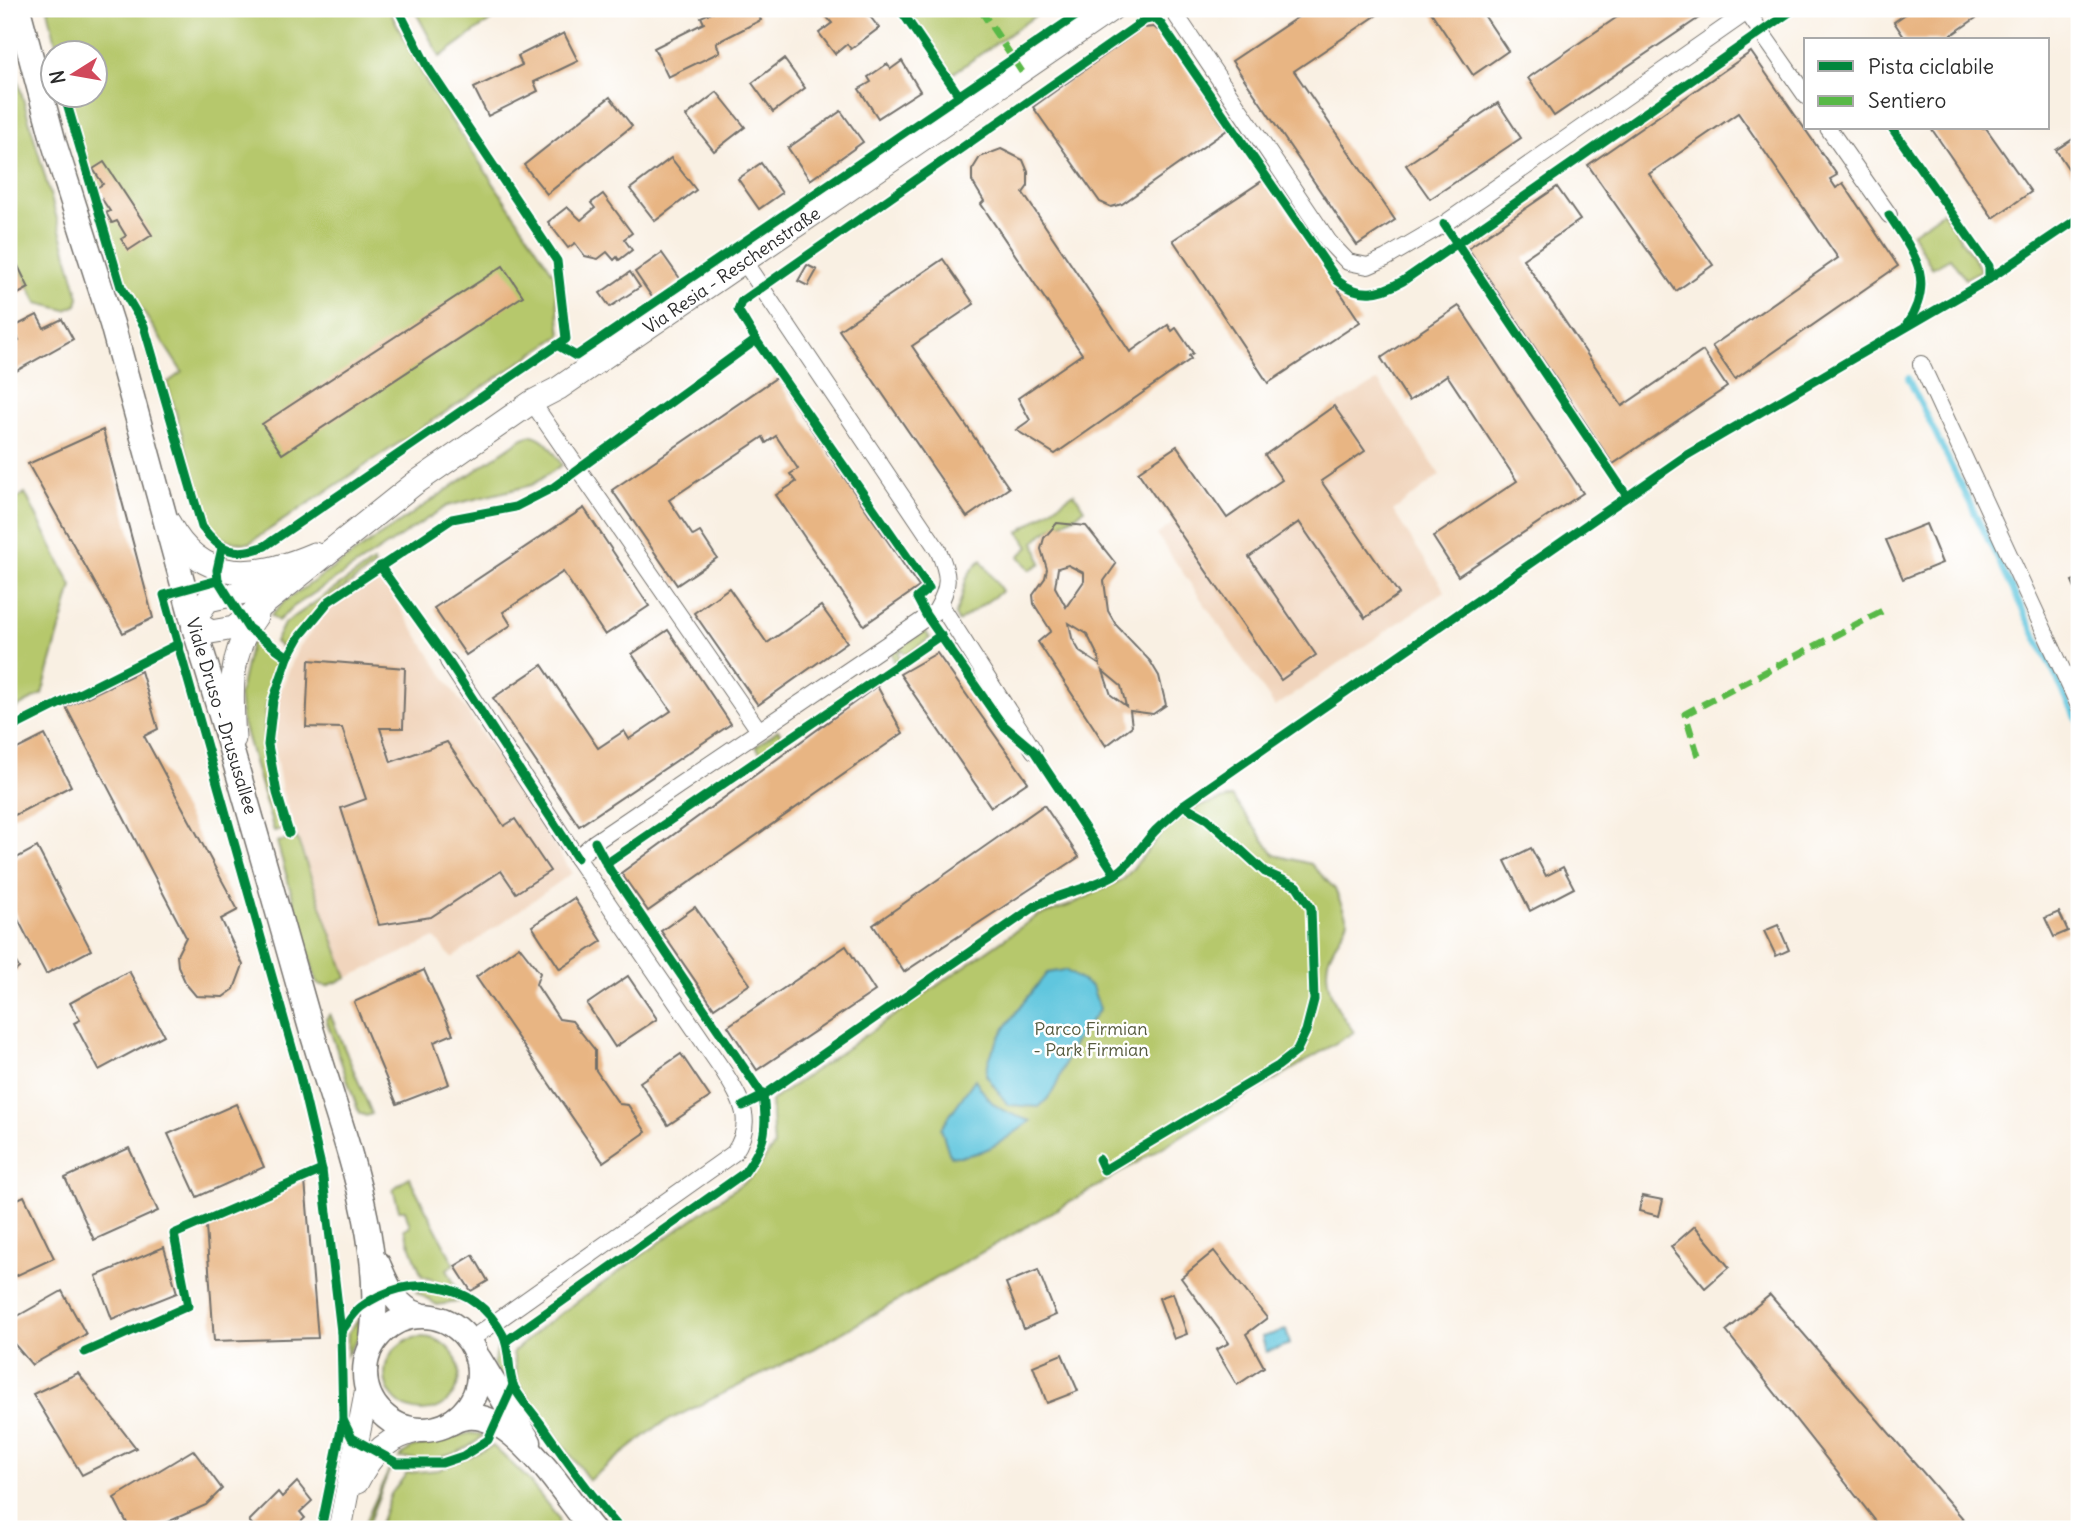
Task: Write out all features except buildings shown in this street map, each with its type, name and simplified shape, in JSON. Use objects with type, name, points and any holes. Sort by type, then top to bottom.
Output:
[{"type":"main road","name":"Viale Druso - Drususallee","points":[[18,9],[54,143],[112,324],[194,624],[234,753],[310,1029],[336,1104],[365,1223],[374,1287],[371,1346]]},
{"type":"main road","name":"Via Resia - Reschenstraße","points":[[343,540],[266,585],[208,600],[194,624],[201,629],[224,632],[234,628],[414,484],[533,402],[559,388],[745,263],[1112,9]]},
{"type":"main road","points":[[162,509],[179,542],[198,560],[217,570],[240,573],[265,570],[301,560],[343,540]]},
{"type":"main road","points":[[234,753],[230,681],[241,642],[250,623],[280,589]]},
{"type":"main road","name":"Viale Druso - Drususallee","points":[[365,1223],[387,1285],[402,1306],[420,1315]]},
{"type":"main road","points":[[341,1523],[367,1389],[366,1361],[371,1346],[387,1327],[420,1315],[447,1320],[470,1340],[488,1377],[549,1473]]},
{"type":"main road","points":[[452,1422],[467,1409],[477,1391],[479,1364],[470,1340]]},
{"type":"main road","points":[[367,1389],[379,1411],[389,1420],[404,1427],[421,1430]]},
{"type":"main road","points":[[341,1523],[358,1480],[375,1452],[391,1440],[468,1417],[496,1424],[520,1440],[592,1529]]},
{"type":"street","points":[[1172,9],[1329,242],[1348,262],[1368,265],[1386,258],[1444,224],[1746,10],[1804,93]]},
{"type":"street","points":[[1829,130],[1889,215]]},
{"type":"street","points":[[577,858],[594,842],[758,729],[936,611],[948,591],[946,567],[938,550],[745,263]]},
{"type":"street","points":[[1921,365],[2079,706]]},
{"type":"street","points":[[533,402],[758,729]]},
{"type":"street","points":[[940,604],[1034,751]]},
{"type":"street","points":[[448,661],[577,858],[724,1072],[743,1106],[744,1139],[734,1153],[470,1340]]},
{"type":"shaded area","points":[[1378,381],[1440,475],[1393,511],[1445,591],[1275,707],[1157,535],[1173,523],[1281,679],[1316,656],[1249,557],[1299,522],[1365,618],[1399,595],[1321,481],[1365,451],[1334,406]]},
{"type":"shaded area","points":[[370,582],[384,584],[572,873],[452,958],[435,938],[347,978],[282,791],[273,741],[280,692],[298,648],[334,604]]},
{"type":"green space","points":[[48,9],[389,9],[428,85],[554,274],[561,335],[249,543],[224,539],[210,529],[167,383],[182,372],[122,279],[71,110],[108,108],[108,38],[55,38]]},
{"type":"green space","points":[[414,9],[506,9],[440,57]]},
{"type":"green space","points":[[907,9],[1045,9],[952,74]]},
{"type":"green space","points":[[9,49],[79,297],[77,305],[66,310],[37,303],[9,248]]},
{"type":"green space","points":[[1943,212],[1981,270],[1965,279],[1950,258],[1932,268],[1912,233]]},
{"type":"green space","points":[[532,435],[546,443],[562,465],[532,485],[447,506],[293,607],[278,621],[271,615],[285,601],[523,438]]},
{"type":"green space","points":[[25,493],[72,586],[42,694],[9,712],[9,504]]},
{"type":"green space","points":[[1074,493],[1084,509],[1073,518],[1047,531],[1035,542],[1041,563],[1030,570],[1019,556],[1029,547],[1019,532]]},
{"type":"green space","points":[[981,560],[1002,591],[958,622],[955,615],[966,580]]},
{"type":"green space","points":[[373,562],[375,566],[323,603],[289,648],[285,650],[275,642],[284,624]]},
{"type":"green space","points":[[925,631],[930,638],[906,655],[902,650],[898,652],[900,658],[894,663],[892,652]]},
{"type":"green space","points":[[251,642],[281,657],[268,698],[264,731],[270,781],[282,829],[274,831],[242,720],[239,696]]},
{"type":"green space","points":[[778,730],[784,738],[761,754],[756,746]]},
{"type":"green space","name":"Parco Firmian - Park Firmian","points":[[1232,797],[1275,855],[1311,864],[1335,889],[1348,921],[1328,961],[1328,981],[1338,1008],[1354,1032],[1108,1180],[815,1348],[659,1425],[589,1480],[518,1383],[513,1352],[542,1327],[751,1177],[774,1146],[771,1101],[1037,916],[1068,906],[1124,879],[1163,832],[1197,807]]},
{"type":"green space","points":[[297,838],[347,978],[327,986],[317,984],[277,842]]},
{"type":"green space","points":[[330,1014],[372,1114],[366,1116],[359,1113],[326,1019]]},
{"type":"green space","points":[[409,1177],[454,1264],[447,1269],[456,1288],[422,1276],[404,1229],[410,1226],[405,1210],[399,1210],[393,1189]]},
{"type":"green space","points":[[440,1291],[464,1301],[437,1305],[416,1292]]},
{"type":"green space","points":[[359,1319],[359,1336],[347,1355],[348,1333]]},
{"type":"green space","points":[[422,1337],[443,1343],[453,1353],[459,1374],[453,1395],[443,1405],[422,1411],[401,1405],[391,1395],[385,1374],[391,1353],[401,1343]]},
{"type":"green space","points":[[500,1340],[505,1352],[505,1384],[493,1364]]},
{"type":"green space","points":[[470,1433],[484,1435],[465,1449],[444,1456],[399,1458],[411,1448]]},
{"type":"green space","points":[[493,1446],[525,1476],[558,1518],[559,1529],[378,1529],[391,1494],[407,1473],[439,1470]]},
{"type":"green space","points":[[391,1466],[366,1529],[362,1529]]},
{"type":"water","points":[[1065,970],[1092,987],[1100,1009],[1074,1043],[1057,1083],[1045,1101],[1039,1107],[1008,1105],[986,1075],[993,1049],[1009,1022],[1047,973]]},
{"type":"water","points":[[975,1079],[997,1107],[1031,1121],[1003,1141],[983,1151],[950,1156],[941,1128]]},
{"type":"water","points":[[1286,1330],[1290,1344],[1266,1352],[1262,1337]]},
{"type":"waterway","points":[[1908,378],[2079,724]]},
{"type":"marked path","points":[[980,9],[1022,72]]},
{"type":"marked path","points":[[1698,756],[1685,714],[1888,608]]},
{"type":"cycle path","points":[[68,108],[121,287],[144,326],[202,527],[222,547],[237,552],[255,550],[265,546],[566,339],[557,261],[427,66],[398,9]]},
{"type":"cycle path","points":[[900,9],[958,94]]},
{"type":"cycle path","points":[[557,345],[576,356],[1086,9]]},
{"type":"cycle path","points":[[1115,874],[1034,751],[1002,724],[926,615],[917,598],[929,588],[756,340],[738,310],[741,302],[1145,20],[1155,18],[1161,24],[1338,281],[1354,290],[1370,292],[1386,289],[1403,281],[1794,9]]},
{"type":"cycle path","points":[[743,1106],[763,1096],[1037,905],[1114,875],[1126,866],[1155,831],[1183,805],[1687,455],[1989,279],[1989,266],[1893,130]]},
{"type":"cycle path","points":[[1889,215],[1914,256],[1921,282],[1915,310],[1906,326]]},
{"type":"cycle path","points":[[1989,279],[2079,218]]},
{"type":"cycle path","points":[[1444,224],[1627,496]]},
{"type":"cycle path","points":[[289,833],[277,793],[268,745],[273,701],[288,657],[300,636],[329,601],[452,519],[515,507],[554,487],[756,340]]},
{"type":"cycle path","points":[[222,548],[217,570],[218,580],[164,595],[299,1072],[322,1170],[341,1332],[343,1420],[352,1438],[397,1463],[442,1463],[463,1456],[488,1440],[513,1385]]},
{"type":"cycle path","points":[[380,566],[448,661],[577,858]]},
{"type":"cycle path","points":[[218,580],[248,628],[288,657]]},
{"type":"cycle path","points":[[606,864],[941,635]]},
{"type":"cycle path","points":[[9,729],[178,644]]},
{"type":"cycle path","points":[[1099,1159],[1104,1170],[1278,1066],[1296,1052],[1306,1031],[1314,1000],[1311,908],[1297,886],[1265,872],[1207,819],[1183,805]]},
{"type":"cycle path","points":[[506,1341],[744,1173],[757,1154],[765,1129],[763,1096],[610,870],[595,842]]},
{"type":"cycle path","points":[[85,1352],[188,1306],[174,1234],[322,1170]]},
{"type":"cycle path","points":[[341,1332],[361,1307],[399,1289],[439,1287],[458,1292],[475,1302],[491,1316],[503,1335],[517,1393],[581,1481],[620,1529]]},
{"type":"cycle path","points":[[321,1529],[343,1420]]}]
